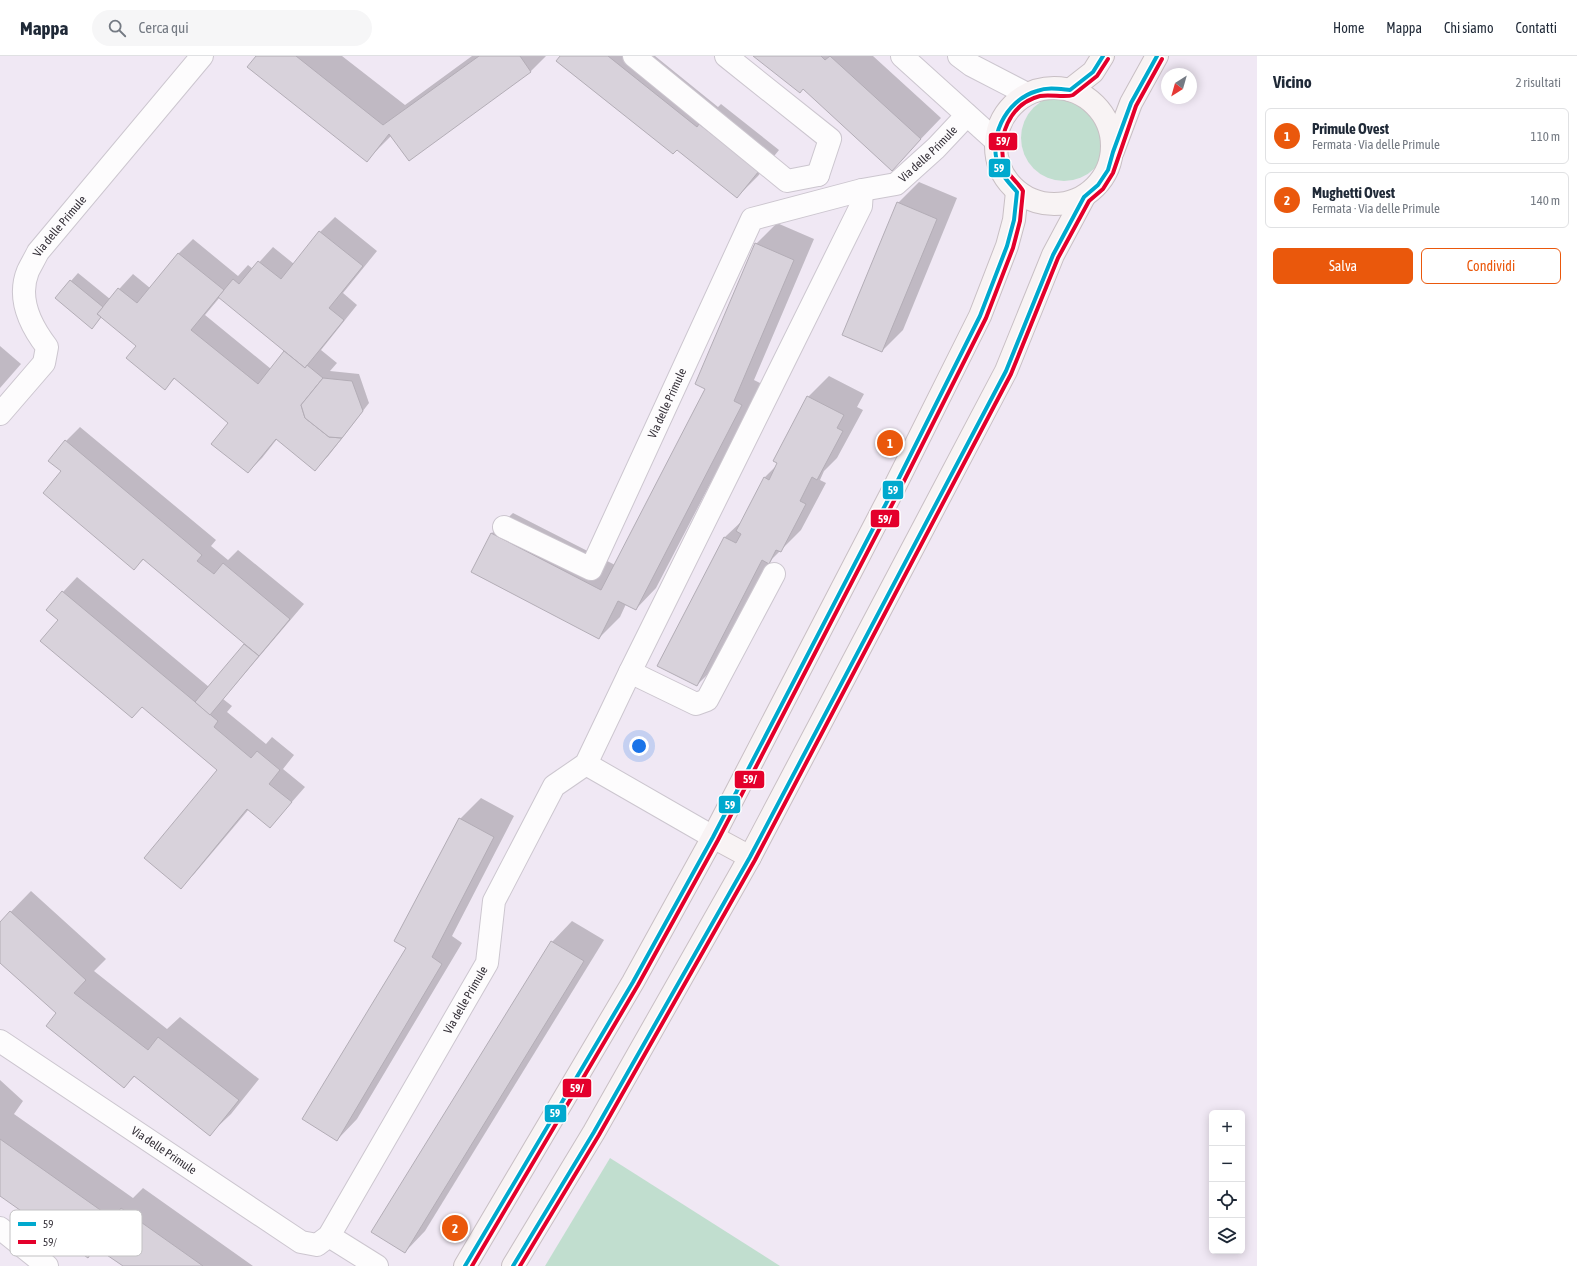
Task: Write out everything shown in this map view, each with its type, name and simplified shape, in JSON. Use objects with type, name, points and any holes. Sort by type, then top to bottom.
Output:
[{"type":"main road","points":[[1070,90],[1093,72],[1103,56]]},
{"type":"main road","points":[[1112,152],[1111,133],[1104,116],[1092,102],[1077,92],[1059,88],[1040,89],[1027,94],[1007,110],[998,128],[995,148],[999,168],[1007,181],[1017,192],[1026,198],[1044,204],[1065,204],[1084,197],[1098,185],[1108,170],[1112,152],[1130,103],[1157,56]]},
{"type":"main road","points":[[465,1266],[633,982],[713,837],[891,494],[980,316],[1007,246],[1014,220],[1017,192]]},
{"type":"main road","points":[[513,1266],[594,1132],[750,858],[1006,371],[1053,255],[1084,197]]},
{"type":"main road","points":[[713,837],[750,858]]},
{"type":"street","name":"Via delle Primule","points":[[0,414],[44,362],[47,346],[35,330],[23,298],[28,272],[38,252],[202,56]]},
{"type":"street","points":[[634,56],[787,181],[818,175]]},
{"type":"street","points":[[726,56],[830,139],[818,175],[824,200]]},
{"type":"street","name":"Via delle Primule","points":[[902,56],[996,142]]},
{"type":"street","points":[[959,56],[971,65],[1027,94]]},
{"type":"street","name":"Via delle Primule","points":[[504,528],[591,568],[752,219],[862,190],[896,184],[936,148],[967,115]]},
{"type":"street","name":"Via delle Primule","points":[[0,1041],[301,1242],[317,1245],[329,1236],[488,963],[494,901],[554,786],[586,764],[630,672],[861,206],[862,190]]},
{"type":"street","points":[[630,672],[696,704],[707,700],[774,574]]},
{"type":"street","points":[[586,764],[713,837]]},
{"type":"street","points":[[0,1228],[10,1236]]},
{"type":"street","points":[[329,1236],[378,1266]]},
{"type":"street","points":[[35,1256],[47,1266]]},
{"type":"green space","points":[[1064,95],[1080,99],[1094,108],[1103,122],[1107,138],[1103,154],[1094,168],[1080,177],[1064,181],[1048,177],[1034,168],[1025,154],[1021,138],[1025,122],[1034,108],[1048,99]]},
{"type":"green space","points":[[610,1158],[780,1266],[545,1266]]},
{"type":"building","points":[[256,56],[296,56],[383,125],[479,56],[520,56],[531,72],[409,161],[389,134],[367,162],[247,67]]},
{"type":"building","points":[[560,56],[608,56],[697,127],[699,124],[759,171],[737,198],[677,150],[673,154],[556,61]]},
{"type":"building","points":[[753,56],[821,56],[825,60],[830,56],[921,139],[892,171],[803,89],[800,93]]},
{"type":"building","points":[[897,202],[937,219],[882,352],[842,335]]},
{"type":"building","points":[[319,231],[363,266],[329,308],[344,320],[305,368],[218,297],[233,279],[239,284],[258,261],[281,279]]},
{"type":"building","points":[[755,243],[794,260],[734,401],[742,405],[636,610],[618,601],[599,639],[471,572],[491,533],[601,590],[705,389],[695,384]]},
{"type":"building","points":[[178,253],[224,290],[191,330],[258,384],[284,351],[305,368],[307,365],[323,378],[301,405],[305,418],[329,437],[342,438],[315,471],[276,439],[248,473],[211,444],[228,423],[174,378],[165,390],[126,358],[136,346],[97,314],[118,288],[137,303]]},
{"type":"building","points":[[70,280],[103,307],[97,314],[101,317],[92,329],[55,298]]},
{"type":"building","points":[[323,378],[352,381],[363,411],[342,438],[329,437],[305,418],[301,405]]},
{"type":"building","points":[[807,396],[844,415],[837,428],[843,431],[817,480],[812,477],[800,501],[806,504],[781,552],[776,550],[769,564],[762,560],[697,686],[657,666],[724,537],[736,543],[741,534],[736,531],[764,477],[769,480],[777,463],[773,461]]},
{"type":"building","points":[[65,440],[202,555],[197,561],[214,574],[223,563],[290,619],[259,656],[143,559],[134,570],[43,493],[61,471],[48,461]]},
{"type":"building","points":[[62,591],[218,721],[214,727],[251,758],[257,751],[280,770],[269,784],[292,802],[270,828],[247,809],[181,889],[144,858],[217,770],[142,707],[132,718],[40,641],[58,620],[46,610]]},
{"type":"building","points":[[244,644],[259,656],[210,715],[195,702]]},
{"type":"building","points":[[459,818],[494,837],[432,957],[442,964],[337,1141],[302,1119],[406,948],[394,941]]},
{"type":"building","points":[[10,911],[86,980],[74,993],[148,1050],[158,1037],[239,1100],[210,1136],[134,1076],[124,1088],[46,1026],[56,1013],[0,963],[0,922]]},
{"type":"building","points":[[551,941],[584,961],[405,1253],[371,1232]]},
{"type":"building","points":[[0,1139],[100,1210],[20,1210],[0,1196]]},
{"type":"building","points":[[142,1223],[203,1266],[123,1266],[108,1256],[142,1256]]},
{"type":"transit line","name":"59","points":[[465,1266],[633,982],[713,837],[891,494],[980,316],[1007,246],[1014,220],[1017,192],[1000,170],[996,158],[995,146],[1001,123],[1016,103],[1026,96],[1045,89],[1070,90],[1093,72],[1103,56]]},
{"type":"transit line","name":"59","points":[[513,1266],[594,1132],[750,857],[1006,371],[1053,255],[1084,197],[1098,185],[1108,170],[1131,103],[1157,56]]},
{"type":"transit line","name":"59/","points":[[472,1266],[638,985],[718,840],[896,497],[986,318],[1013,248],[1020,221],[1023,191],[1006,170],[1002,144],[1004,134],[1013,114],[1020,106],[1029,100],[1040,96],[1073,95],[1097,76],[1108,59]]},
{"type":"transit line","name":"59/","points":[[520,1266],[599,1135],[755,860],[1011,374],[1058,258],[1089,201],[1103,189],[1113,173],[1136,106],[1162,59]]},
{"type":"place","name":"Primule Ovest","points":[[890,443]]},
{"type":"place","name":"Mughetti Ovest","points":[[455,1228]]}]
